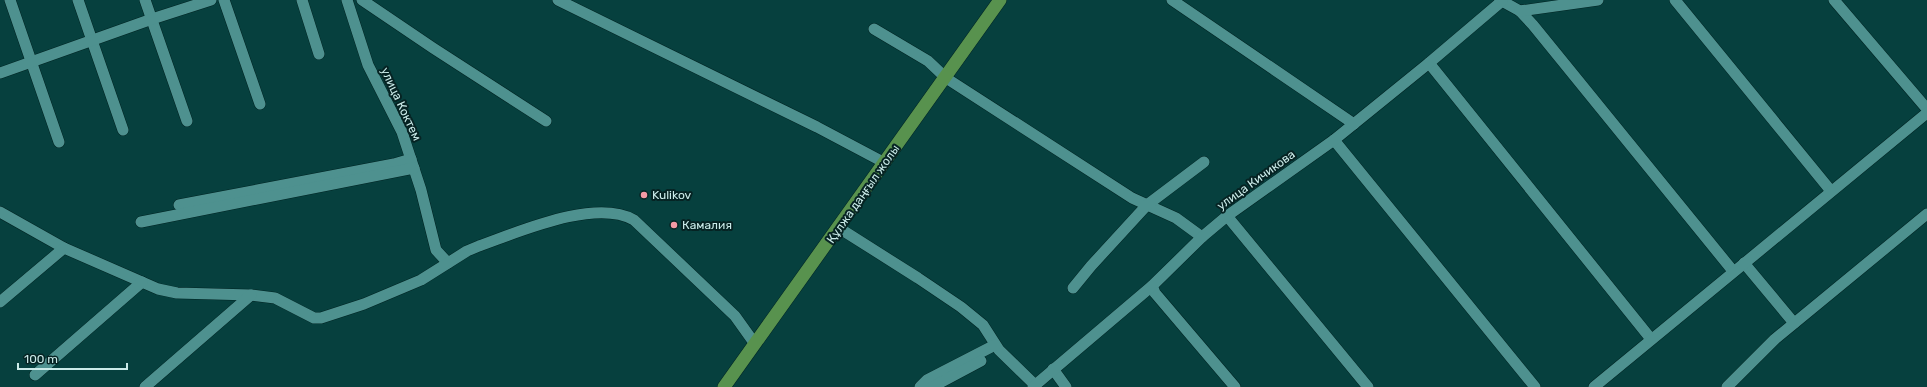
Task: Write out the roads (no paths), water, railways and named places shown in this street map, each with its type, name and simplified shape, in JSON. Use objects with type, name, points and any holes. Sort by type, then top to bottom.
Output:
[{"type":"main road","name":"Құлжа даңғыл жолы","points":[[724,387],[946,78],[1000,0]]},
{"type":"street","points":[[10,0],[59,142]]},
{"type":"street","points":[[78,0],[123,130]]},
{"type":"street","points":[[145,0],[187,121]]},
{"type":"street","points":[[0,73],[152,19],[211,0]]},
{"type":"street","points":[[224,0],[260,104]]},
{"type":"street","points":[[302,0],[319,54]]},
{"type":"street","name":"улица Коктем","points":[[347,0],[368,65],[402,132],[413,163],[436,250],[448,263]]},
{"type":"street","points":[[362,0],[546,121]]},
{"type":"street","points":[[558,0],[817,127],[885,163]]},
{"type":"street","points":[[1172,0],[1354,124]]},
{"type":"street","points":[[1520,11],[1598,0]]},
{"type":"street","points":[[1675,0],[1831,191]]},
{"type":"street","points":[[1834,0],[1927,109]]},
{"type":"street","points":[[1501,1],[1520,11],[1734,271]]},
{"type":"street","name":"улица Кичикова","points":[[1034,386],[1152,286],[1202,237],[1227,216],[1334,140],[1429,64],[1501,1]]},
{"type":"street","points":[[874,29],[928,60],[946,78],[1132,198],[1157,208],[1176,218],[1202,237]]},
{"type":"street","points":[[1429,64],[1651,339]]},
{"type":"street","points":[[1594,387],[1927,113]]},
{"type":"street","points":[[1334,140],[1535,387]]},
{"type":"street","points":[[1073,288],[1091,266],[1147,205],[1204,162]]},
{"type":"street","points":[[179,205],[394,164],[413,163]]},
{"type":"street","points":[[141,222],[413,163]]},
{"type":"street","points":[[0,212],[64,248],[158,289],[176,293],[251,295],[275,298],[314,318],[321,318],[364,304],[415,283],[479,246],[556,219],[601,212],[625,214],[634,220],[735,316],[755,344]]},
{"type":"street","points":[[1727,387],[1775,339],[1927,214]]},
{"type":"street","points":[[1227,216],[1368,387]]},
{"type":"street","points":[[839,228],[961,307],[983,325],[997,347],[1034,386]]},
{"type":"street","points":[[0,302],[64,248]]},
{"type":"street","points":[[1744,263],[1794,323]]},
{"type":"street","points":[[35,375],[142,282]]},
{"type":"street","points":[[1152,286],[1156,293],[1235,387]]},
{"type":"street","points":[[145,387],[251,295]]},
{"type":"street","points":[[920,387],[927,380],[997,347]]},
{"type":"street","points":[[932,387],[997,347]]},
{"type":"street","points":[[1053,369],[1066,387]]},
{"type":"place","name":"Kulikov","points":[[644,195]]},
{"type":"place","name":"Камалия","points":[[674,225]]}]
